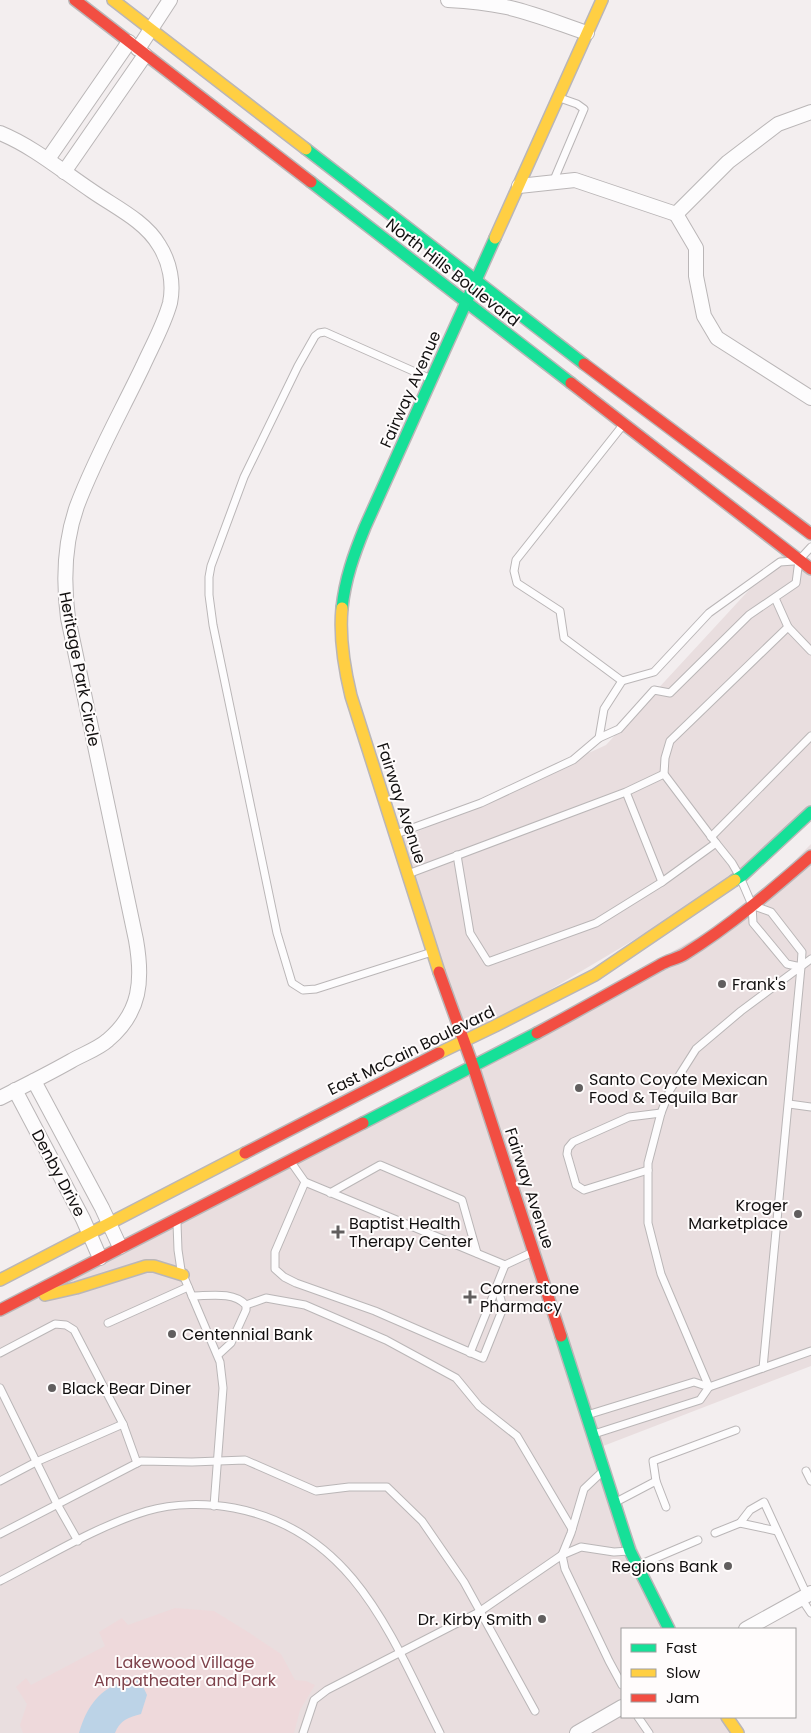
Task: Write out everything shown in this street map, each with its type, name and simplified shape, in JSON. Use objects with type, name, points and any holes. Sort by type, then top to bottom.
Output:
[{"type":"street","name":"North Hills Boulevard","points":[[75,0],[142,42],[476,280],[639,406],[811,534]]},
{"type":"street","name":"North Hills Boulevard","points":[[113,0],[142,42],[467,303],[811,569]]},
{"type":"street","points":[[64,172],[142,42],[170,0]]},
{"type":"street","points":[[448,0],[506,7],[546,18],[587,33]]},
{"type":"street","name":"Fairway Avenue","points":[[602,0],[365,527],[352,562],[344,592],[341,622],[342,651],[351,696],[432,952],[473,1066],[630,1551],[668,1628]]},
{"type":"street","points":[[48,159],[142,42]]},
{"type":"street","points":[[676,214],[728,162],[778,124],[811,112]]},
{"type":"street","name":"Heritage Park Circle","points":[[0,133],[13,138],[48,159],[146,228],[160,245],[170,274],[171,290],[170,304],[154,342],[77,507],[68,539],[65,562],[64,588],[68,618],[139,953],[140,986],[132,1010],[122,1025],[107,1041],[0,1098]]},
{"type":"street","points":[[519,186],[576,180],[676,214],[696,248],[696,276],[704,316],[717,338],[811,398]]},
{"type":"street","name":"East McCain Boulevard","points":[[0,1280],[427,1058],[596,975],[740,877],[811,812]]},
{"type":"street","points":[[0,1310],[473,1066],[612,993],[663,963],[682,956],[717,933],[811,856]]},
{"type":"street","name":"Denby Drive","points":[[34,1081],[102,1208],[120,1247]]},
{"type":"street","name":"Denby Drive","points":[[15,1090],[83,1219],[100,1258]]},
{"type":"street","points":[[13,1303],[76,1288],[146,1266],[154,1266],[184,1275]]},
{"type":"street","points":[[748,1628],[806,1595]]},
{"type":"street","points":[[577,1733],[621,1708]]},
{"type":"street","points":[[728,1718],[738,1733]]},
{"type":"lane","points":[[553,182],[584,109],[577,104],[558,97]]},
{"type":"lane","points":[[432,379],[325,332],[319,332],[298,366],[241,484],[211,566],[209,577],[213,625],[277,933],[292,983],[303,990],[316,989],[432,952]]},
{"type":"lane","points":[[622,681],[564,638],[560,612],[517,583],[514,571],[516,560],[624,424]]},
{"type":"lane","points":[[395,834],[481,803],[573,760],[599,738],[619,729],[654,690],[670,693],[749,615],[796,583],[799,560],[811,547]]},
{"type":"lane","points":[[599,738],[604,709],[622,681],[654,672],[709,613],[780,562],[799,560]]},
{"type":"lane","points":[[774,598],[788,626],[811,650]]},
{"type":"lane","points":[[788,626],[670,741],[665,758],[664,774],[732,863],[752,905],[753,924],[787,964],[801,967]]},
{"type":"lane","points":[[457,855],[470,933],[488,962],[596,923],[662,882],[713,840],[811,736]]},
{"type":"lane","points":[[408,874],[626,792],[664,774]]},
{"type":"lane","points":[[626,792],[662,882]]},
{"type":"lane","points":[[752,905],[771,912],[802,952],[763,1368]]},
{"type":"lane","points":[[709,1387],[661,1274],[648,1222],[648,1163],[661,1113],[670,1090],[696,1048],[741,1011],[811,960]]},
{"type":"lane","points":[[789,1104],[811,1107]]},
{"type":"lane","points":[[648,1170],[584,1190],[576,1185],[567,1150],[573,1142],[629,1116],[661,1113]]},
{"type":"lane","points":[[289,1160],[305,1182],[505,1265]]},
{"type":"lane","points":[[330,1193],[380,1164],[462,1200],[477,1254]]},
{"type":"lane","points":[[305,1182],[275,1252],[274,1269],[284,1277],[375,1311],[483,1358],[503,1308],[498,1285]]},
{"type":"lane","points":[[177,1218],[178,1250],[184,1275],[218,1355],[223,1388],[214,1506]]},
{"type":"lane","points":[[470,1353],[505,1265],[533,1251]]},
{"type":"lane","points":[[108,1323],[188,1287]]},
{"type":"lane","points":[[192,1296],[235,1297],[246,1304],[246,1310],[231,1343],[218,1355]]},
{"type":"lane","points":[[246,1304],[266,1298],[305,1305],[386,1340],[456,1378],[478,1406],[517,1436],[572,1529]]},
{"type":"lane","points":[[0,1352],[55,1324],[66,1325],[74,1330],[123,1424],[137,1463]]},
{"type":"lane","points":[[593,1434],[700,1400],[709,1387],[811,1351]]},
{"type":"lane","points":[[587,1415],[694,1382],[709,1387]]},
{"type":"lane","points":[[0,1388],[57,1504],[78,1541]]},
{"type":"lane","points":[[0,1481],[36,1462],[123,1424]]},
{"type":"lane","points":[[666,1507],[656,1481],[653,1461],[736,1430]]},
{"type":"lane","points":[[0,1534],[141,1461],[245,1460],[316,1492],[349,1487],[387,1487],[422,1521],[464,1582],[534,1711]]},
{"type":"lane","points":[[605,1469],[584,1489],[562,1554],[569,1577],[608,1661],[621,1683]]},
{"type":"lane","points":[[806,1471],[811,1481]]},
{"type":"lane","points":[[615,1502],[656,1481]]},
{"type":"lane","points":[[715,1534],[740,1523],[750,1510],[764,1502],[806,1595],[811,1613]]},
{"type":"lane","points":[[0,1581],[113,1523],[148,1511],[191,1505],[214,1506],[242,1510],[283,1524],[310,1539],[331,1555],[350,1573],[366,1594],[378,1613],[440,1733]]},
{"type":"lane","points":[[740,1523],[777,1531]]},
{"type":"lane","points":[[637,1566],[698,1540]]},
{"type":"lane","points":[[303,1733],[314,1700],[327,1690],[479,1612],[562,1554],[581,1547],[614,1552],[630,1551]]},
{"type":"lane","points":[[639,1718],[649,1733]]},
{"type":"shaded area","points":[[786,550],[811,569],[811,810],[743,875],[464,1041],[397,841],[606,745]]},
{"type":"shaded area","points":[[811,844],[811,1366],[598,1448],[669,1628],[621,1628],[621,1718],[728,1718],[738,1733],[0,1733],[0,1310],[473,1066],[748,908]]},
{"type":"green space","name":"Lakewood Village Ampatheater and Park","points":[[175,1608],[214,1611],[281,1654],[295,1680],[306,1681],[315,1685],[300,1710],[294,1733],[23,1733],[20,1725],[27,1704],[16,1687],[26,1678],[31,1685],[105,1646],[99,1632],[122,1618],[128,1625]]},
{"type":"water","points":[[127,1680],[140,1680],[147,1695],[141,1714],[125,1720],[119,1725],[115,1733],[79,1733],[90,1707],[96,1700],[109,1688]]},
{"type":"traffic: fast","points":[[306,149],[584,364]]},
{"type":"traffic: fast","points":[[311,182],[571,383]]},
{"type":"traffic: fast","points":[[342,608],[350,567],[365,527],[495,238]]},
{"type":"traffic: fast","points":[[735,880],[743,875],[811,812]]},
{"type":"traffic: fast","points":[[363,1123],[537,1033]]},
{"type":"traffic: fast","points":[[561,1336],[630,1551],[668,1628]]},
{"type":"traffic: slow","points":[[113,0],[306,149]]},
{"type":"traffic: slow","points":[[495,238],[602,0]]},
{"type":"traffic: slow","points":[[342,608],[343,652],[351,696],[439,972]]},
{"type":"traffic: slow","points":[[439,1053],[595,975],[735,880]]},
{"type":"traffic: slow","points":[[0,1280],[245,1153]]},
{"type":"traffic: slow","points":[[45,1295],[76,1288],[146,1266],[154,1266],[183,1275]]},
{"type":"traffic: slow","points":[[728,1718],[738,1733]]},
{"type":"traffic: jam","points":[[75,0],[311,182]]},
{"type":"traffic: jam","points":[[584,364],[811,534]]},
{"type":"traffic: jam","points":[[571,383],[811,569]]},
{"type":"traffic: jam","points":[[537,1033],[663,963],[685,954],[734,920],[811,856]]},
{"type":"traffic: jam","points":[[439,972],[473,1066],[561,1336]]},
{"type":"traffic: jam","points":[[245,1153],[439,1053]]},
{"type":"traffic: jam","points":[[0,1310],[363,1123]]},
{"type":"place","name":"Frank's","points":[[722,984]]},
{"type":"place","name":"Santo Coyote Mexican Food & Tequila Bar","points":[[579,1088]]},
{"type":"place","name":"Kroger Marketplace","points":[[798,1214]]},
{"type":"place","name":"Baptist Health Therapy Center","points":[[338,1232]]},
{"type":"place","name":"Cornerstone Pharmacy","points":[[470,1297]]},
{"type":"place","name":"Centennial Bank","points":[[172,1334]]},
{"type":"place","name":"Black Bear Diner","points":[[52,1388]]},
{"type":"place","name":"Regions Bank","points":[[728,1566]]},
{"type":"place","name":"Dr. Kirby Smith","points":[[542,1619]]}]
